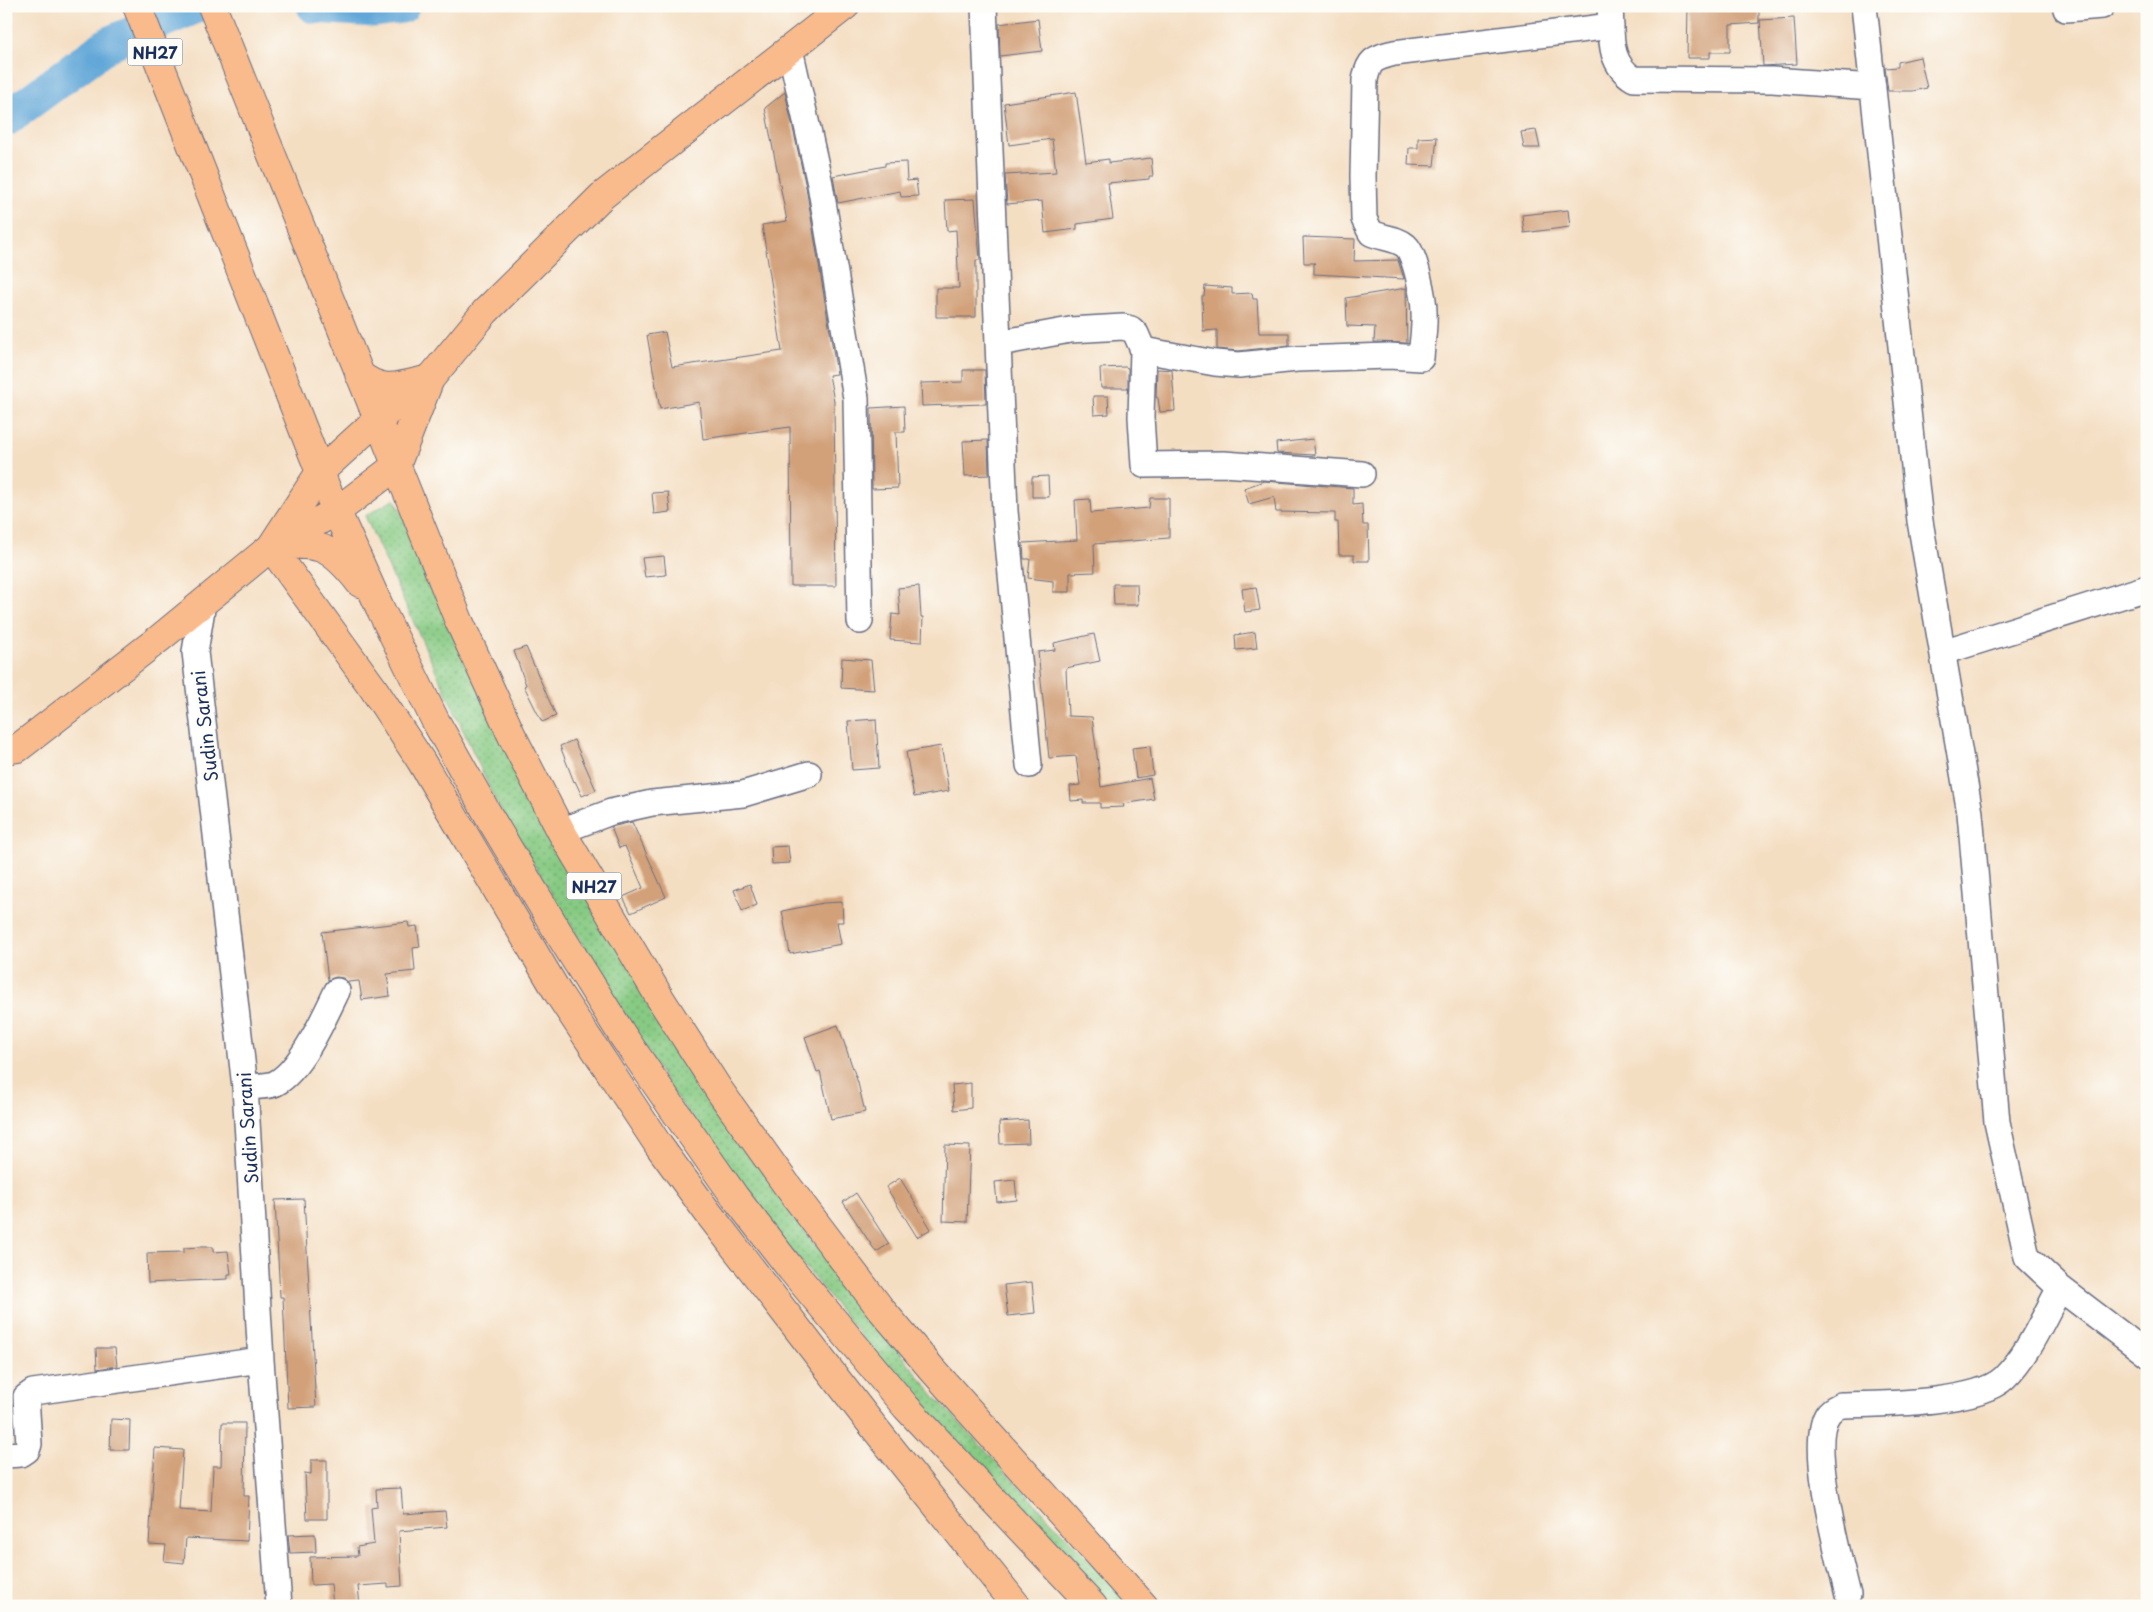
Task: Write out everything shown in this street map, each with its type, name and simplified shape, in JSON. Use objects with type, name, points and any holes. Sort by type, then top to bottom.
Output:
[{"type":"main road","name":"NH27","points":[[137,6],[320,472],[380,608],[436,720],[490,818],[623,1036],[694,1139],[791,1268],[901,1401],[1093,1606]]},
{"type":"main road","name":"NH27","points":[[212,6],[459,621],[512,736],[561,831],[660,998],[719,1090],[786,1184],[880,1308],[931,1368],[1144,1606]]},
{"type":"main road","points":[[271,547],[320,472],[377,420],[430,378],[485,312],[602,196],[845,6]]},
{"type":"main road","points":[[359,374],[374,385],[383,387],[430,378]]},
{"type":"main road","points":[[10,752],[160,638],[271,547],[337,511],[396,466],[430,378]]},
{"type":"main road","points":[[271,547],[296,543],[316,546],[326,550],[345,564],[380,608]]},
{"type":"main road","points":[[271,547],[328,624],[421,761],[558,993],[659,1146],[720,1229],[865,1416],[1017,1606]]},
{"type":"street","points":[[984,6],[1005,511],[1030,765]]},
{"type":"street","points":[[1864,6],[1920,521],[1970,813],[1998,1122],[2027,1257],[2060,1288],[2147,1354]]},
{"type":"street","points":[[2066,9],[2102,6]]},
{"type":"street","points":[[1143,350],[1215,363],[1239,365],[1297,359],[1389,356],[1421,358],[1424,311],[1414,257],[1408,247],[1398,240],[1382,238],[1371,233],[1364,219],[1365,80],[1368,66],[1377,58],[1394,53],[1611,16],[1613,48],[1617,62],[1623,72],[1634,79],[1772,80],[1873,87]]},
{"type":"street","points":[[790,49],[820,184],[856,398],[860,621]]},
{"type":"street","points":[[999,342],[1070,330],[1123,327],[1132,329],[1143,350],[1141,417],[1144,465],[1224,464],[1362,474]]},
{"type":"street","points":[[1943,652],[2147,588]]},
{"type":"street","name":"Sudin Sarani","points":[[203,603],[195,652],[245,1087],[261,1360],[279,1606]]},
{"type":"street","points":[[160,638],[195,652]]},
{"type":"street","points":[[561,831],[611,812],[652,803],[743,794],[809,774]]},
{"type":"street","points":[[245,1087],[276,1083],[291,1070],[310,1043],[337,991]]},
{"type":"street","points":[[1848,1595],[1834,1540],[1823,1477],[1821,1444],[1828,1413],[1841,1405],[1954,1398],[1983,1392],[2003,1379],[2029,1346],[2060,1288]]},
{"type":"street","points":[[6,1455],[21,1454],[27,1450],[29,1444],[26,1397],[33,1392],[261,1360]]},
{"type":"green space","points":[[395,499],[526,787],[783,1203],[936,1398],[1132,1606],[1106,1606],[925,1414],[764,1217],[671,1090],[496,802],[365,516]]},
{"type":"building","points":[[1688,6],[1759,6],[1759,23],[1730,25],[1730,52],[1710,52],[1710,58],[1687,58]]},
{"type":"building","points":[[1794,18],[1797,64],[1763,66],[1760,20]]},
{"type":"building","points":[[1038,19],[1042,51],[1000,56],[999,24]]},
{"type":"building","points":[[1920,57],[1927,88],[1913,91],[1888,91],[1885,68],[1898,67],[1898,62]]},
{"type":"building","points":[[785,92],[806,187],[837,374],[829,375],[834,401],[836,586],[791,586],[790,427],[703,439],[699,402],[660,409],[647,335],[665,332],[672,367],[782,351],[762,225],[787,221],[765,108]]},
{"type":"building","points":[[1076,92],[1086,162],[1109,159],[1109,163],[1151,158],[1153,176],[1149,176],[1149,179],[1108,183],[1113,219],[1077,224],[1077,229],[1045,233],[1042,201],[1007,204],[1005,175],[1056,172],[1052,139],[1009,145],[1004,103]]},
{"type":"building","points":[[1536,130],[1540,148],[1524,148],[1521,132]]},
{"type":"building","points":[[1437,137],[1434,166],[1408,165],[1409,148],[1418,148],[1418,138]]},
{"type":"building","points":[[906,162],[907,181],[916,180],[918,196],[901,197],[900,191],[838,203],[833,176],[885,166],[885,163]]},
{"type":"building","points":[[975,199],[980,260],[976,260],[976,317],[936,317],[936,288],[959,288],[956,230],[947,231],[945,200]]},
{"type":"building","points":[[1568,210],[1570,227],[1524,233],[1522,215]]},
{"type":"building","points":[[1303,237],[1355,239],[1354,261],[1398,260],[1404,279],[1314,274],[1315,263],[1304,263]]},
{"type":"building","points":[[1205,286],[1232,288],[1232,294],[1252,293],[1253,299],[1257,299],[1259,333],[1289,333],[1289,345],[1239,351],[1217,349],[1217,330],[1203,331],[1202,296],[1204,296]]},
{"type":"building","points":[[1406,288],[1407,343],[1374,342],[1375,327],[1347,326],[1346,298]]},
{"type":"building","points":[[1100,368],[1128,368],[1128,388],[1101,388]]},
{"type":"building","points":[[1157,369],[1172,370],[1175,411],[1160,412],[1158,398],[1156,397]]},
{"type":"building","points":[[963,370],[985,370],[986,404],[922,406],[921,383],[963,382]]},
{"type":"building","points":[[1093,396],[1108,396],[1109,414],[1094,415]]},
{"type":"building","points":[[904,406],[905,432],[896,432],[898,488],[872,489],[871,408]]},
{"type":"building","points":[[1313,439],[1315,455],[1277,453],[1276,443]]},
{"type":"building","points":[[988,440],[989,475],[965,476],[963,441]]},
{"type":"building","points":[[1048,476],[1049,497],[1032,497],[1032,477]]},
{"type":"building","points":[[1264,481],[1353,488],[1353,505],[1362,504],[1363,525],[1368,525],[1369,561],[1354,561],[1354,555],[1339,555],[1338,522],[1335,522],[1335,513],[1276,512],[1274,497],[1249,504],[1244,488]]},
{"type":"building","points":[[668,492],[670,512],[654,514],[652,493]]},
{"type":"building","points":[[1150,498],[1169,498],[1169,538],[1094,544],[1095,572],[1070,573],[1070,592],[1053,592],[1053,581],[1028,578],[1030,559],[1024,559],[1023,543],[1077,540],[1075,500],[1090,499],[1091,513],[1149,508]]},
{"type":"building","points":[[664,556],[666,575],[645,577],[642,558]]},
{"type":"building","points":[[1113,584],[1137,584],[1138,605],[1114,605]]},
{"type":"building","points":[[919,586],[921,617],[923,617],[922,642],[890,640],[892,614],[900,615],[898,588]]},
{"type":"building","points":[[1256,587],[1260,610],[1245,612],[1242,589]]},
{"type":"building","points":[[1255,632],[1257,648],[1236,650],[1235,635]]},
{"type":"building","points":[[1094,634],[1100,661],[1066,668],[1068,716],[1092,717],[1101,787],[1150,778],[1154,799],[1123,804],[1124,807],[1100,808],[1100,803],[1083,803],[1083,800],[1071,801],[1070,786],[1080,785],[1076,756],[1049,758],[1038,652],[1055,650],[1054,643]]},
{"type":"building","points":[[526,647],[556,716],[542,722],[524,686],[526,685],[514,651]]},
{"type":"building","points":[[842,658],[871,660],[874,690],[841,688]]},
{"type":"building","points":[[876,719],[879,768],[852,770],[848,721]]},
{"type":"building","points":[[574,740],[596,790],[582,796],[574,782],[560,746]]},
{"type":"building","points":[[941,746],[949,791],[914,797],[906,752]]},
{"type":"building","points":[[1150,746],[1153,775],[1136,778],[1132,748]]},
{"type":"building","points":[[632,822],[666,897],[631,913],[623,897],[643,888],[625,846],[619,848],[611,827]]},
{"type":"building","points":[[788,846],[790,863],[772,864],[771,847]]},
{"type":"building","points":[[750,884],[757,905],[742,911],[734,890]]},
{"type":"building","points":[[842,902],[843,922],[837,922],[841,944],[790,954],[782,911],[823,903]]},
{"type":"building","points":[[408,922],[409,927],[417,926],[420,947],[413,948],[415,971],[387,974],[390,996],[362,1000],[359,981],[348,982],[343,978],[336,977],[328,980],[322,932]]},
{"type":"building","points":[[838,1025],[858,1083],[865,1112],[831,1119],[820,1071],[817,1072],[805,1037]]},
{"type":"building","points":[[971,1083],[971,1108],[954,1110],[952,1085]]},
{"type":"building","points":[[1028,1120],[1029,1143],[1000,1144],[999,1122]]},
{"type":"building","points":[[945,1145],[970,1146],[967,1222],[943,1221]]},
{"type":"building","points":[[900,1178],[931,1229],[917,1237],[886,1187]]},
{"type":"building","points":[[1015,1180],[1017,1200],[997,1202],[995,1182]]},
{"type":"building","points":[[856,1193],[889,1244],[876,1252],[843,1202]]},
{"type":"building","points":[[304,1199],[316,1407],[288,1408],[283,1297],[280,1297],[275,1200]]},
{"type":"building","points":[[213,1247],[213,1252],[228,1251],[231,1274],[228,1274],[228,1279],[148,1283],[147,1253],[184,1252],[184,1248]]},
{"type":"building","points":[[1032,1282],[1035,1313],[1008,1316],[1004,1285]]},
{"type":"building","points":[[96,1348],[115,1348],[117,1366],[97,1369]]},
{"type":"building","points":[[111,1419],[130,1420],[129,1450],[110,1450]]},
{"type":"building","points":[[222,1423],[245,1423],[244,1496],[249,1496],[247,1541],[186,1538],[184,1563],[164,1561],[166,1545],[149,1544],[155,1448],[183,1450],[179,1510],[211,1512],[213,1466],[221,1466]]},
{"type":"building","points":[[311,1460],[327,1460],[327,1519],[307,1519],[305,1473],[311,1474]]},
{"type":"building","points":[[401,1488],[403,1514],[445,1511],[447,1527],[399,1531],[402,1586],[388,1587],[388,1584],[358,1586],[360,1606],[333,1606],[331,1584],[311,1585],[310,1557],[358,1556],[357,1547],[374,1544],[371,1508],[377,1507],[376,1489]]},
{"type":"building","points":[[315,1534],[316,1552],[290,1553],[288,1535]]},
{"type":"waterway","points":[[6,119],[110,43],[197,6]]},
{"type":"waterway","points":[[314,6],[375,10],[402,6]]}]
